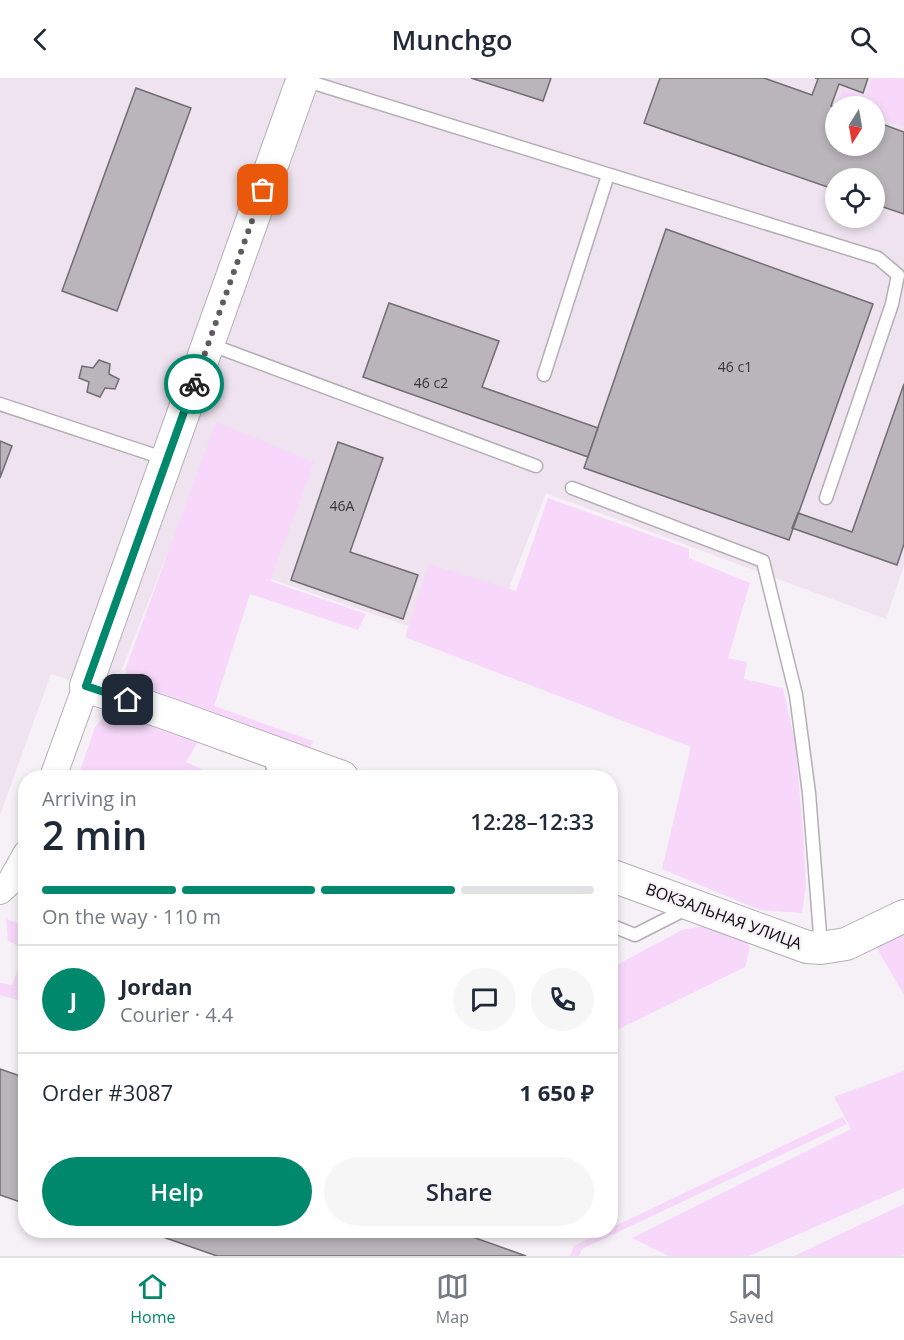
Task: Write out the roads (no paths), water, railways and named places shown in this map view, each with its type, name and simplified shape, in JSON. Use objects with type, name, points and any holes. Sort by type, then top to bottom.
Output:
[{"type":"street","points":[[56,770],[303,79]]},
{"type":"street","points":[[86,686],[271,763],[306,770]]},
{"type":"street","points":[[0,891],[11,881],[18,868]]},
{"type":"street","name":"ВОКЗАЛЬНАЯ УЛИЦА","points":[[618,878],[807,946],[821,948],[846,944],[904,916]]},
{"type":"lane","points":[[303,79],[878,258],[898,275],[892,304],[826,498]]},
{"type":"lane","points":[[544,375],[608,175]]},
{"type":"lane","points":[[208,344],[536,466]]},
{"type":"lane","points":[[0,404],[167,459]]},
{"type":"lane","points":[[572,488],[763,561],[796,695],[809,794],[821,948]]},
{"type":"lane","points":[[618,928],[635,934],[694,906]]}]
